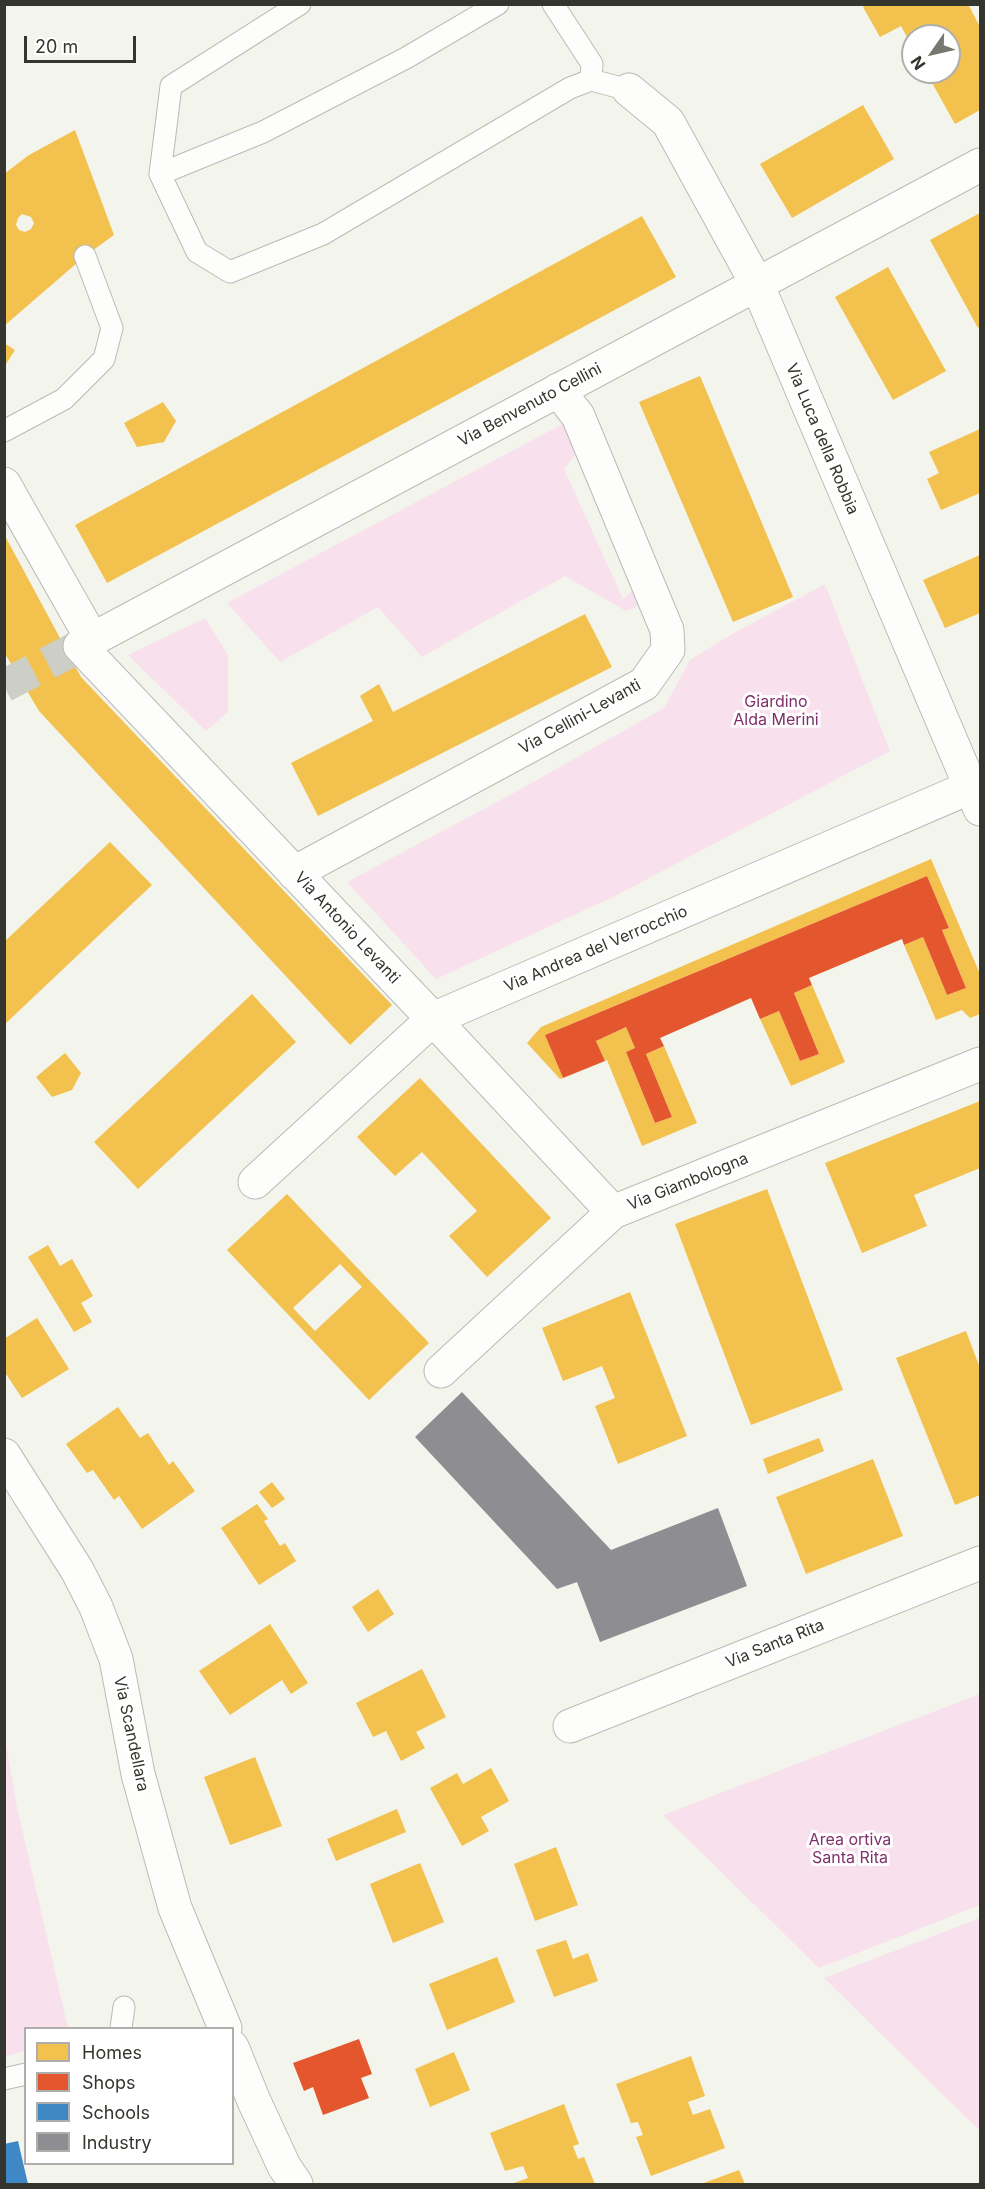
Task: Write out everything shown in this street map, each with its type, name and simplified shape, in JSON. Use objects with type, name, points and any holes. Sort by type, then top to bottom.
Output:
[{"type":"street","name":"Via Luca della Robbia","points":[[629,90],[668,122],[756,284],[977,793]]},
{"type":"street","name":"Via Benvenuto Cellini","points":[[86,643],[981,165]]},
{"type":"street","name":"Via Cellini-Levanti","points":[[294,873],[644,684],[668,650],[667,630],[583,427],[558,390]]},
{"type":"street","name":"Via Antonio Levanti","points":[[4,484],[86,643],[294,873],[613,1212]]},
{"type":"street","name":"Via Andrea del Verrocchio","points":[[255,1182],[433,1019],[977,793]]},
{"type":"street","name":"Via Giambologna","points":[[441,1371],[613,1212],[981,1064]]},
{"type":"street","name":"Via Scandellara","points":[[4,1455],[77,1570],[96,1607],[116,1659],[138,1774],[175,1908],[225,2027]]},
{"type":"street","name":"Via Santa Rita","points":[[570,1726],[981,1563]]},
{"type":"street","points":[[234,2051],[254,2102],[284,2166],[296,2184]]},
{"type":"lane","points":[[300,4],[171,86],[160,174],[197,252],[230,272],[323,234],[570,88],[591,80],[629,90]]},
{"type":"lane","points":[[160,174],[263,132],[406,58],[498,4]]},
{"type":"lane","points":[[553,4],[592,64],[591,80]]},
{"type":"lane","points":[[4,431],[64,399],[104,359],[112,328],[85,256]]},
{"type":"lane","points":[[121,2027],[124,2007]]},
{"type":"lane","points":[[4,2079],[24,2074]]},
{"type":"green space","points":[[570,420],[582,446],[564,469],[623,599],[640,584],[647,602],[626,611],[565,576],[422,657],[378,607],[280,662],[227,603]]},
{"type":"green space","name":"Giardino Alda Merini","points":[[825,584],[890,751],[615,896],[436,979],[347,882],[512,794],[664,708],[690,660],[732,634]]},
{"type":"green space","points":[[205,618],[228,655],[228,712],[206,731],[128,655]]},
{"type":"green space","name":"Area ortiva Santa Rita","points":[[980,1694],[980,1905],[819,1968],[663,1815]]},
{"type":"green space","points":[[5,1738],[17,1807],[68,2027],[24,2027],[24,2051],[5,2056]]},
{"type":"green space","points":[[980,1918],[980,2131],[824,1978]]},
{"type":"building: Homes","points":[[867,4],[968,4],[980,27],[980,110],[955,124],[933,84],[961,84],[961,24],[901,24],[880,37],[863,7]]},
{"type":"building: Homes","points":[[863,105],[894,159],[792,218],[760,164]]},
{"type":"building: Homes","points":[[75,130],[114,235],[85,256],[4,326],[4,174],[29,155]],"holes":[[[22,214],[31,217],[34,223],[31,229],[25,232],[19,230],[16,225],[18,218]]]},
{"type":"building: Homes","points":[[980,213],[980,326],[978,328],[930,240]]},
{"type":"building: Homes","points":[[642,216],[676,277],[107,583],[75,525]]},
{"type":"building: Homes","points":[[888,267],[946,371],[893,400],[835,297]]},
{"type":"building: Homes","points":[[4,343],[15,350],[4,367]]},
{"type":"building: Homes","points":[[700,376],[793,597],[733,622],[639,402]]},
{"type":"building: Homes","points":[[163,402],[176,421],[164,442],[137,447],[124,423]]},
{"type":"building: Homes","points":[[980,429],[980,493],[941,510],[927,479],[939,473],[929,452]]},
{"type":"building: Homes","points":[[4,534],[81,677],[392,1005],[350,1045],[39,711],[4,652]]},
{"type":"building: Homes","points":[[980,555],[980,613],[945,628],[923,580]]},
{"type":"building: Homes","points":[[585,614],[612,667],[318,816],[291,763],[373,721],[360,696],[379,684],[393,712]]},
{"type":"building: Homes","points":[[110,842],[152,885],[4,1025],[4,942]]},
{"type":"building: Homes","points":[[931,859],[980,974],[980,1014],[970,1018],[962,1010],[936,1020],[904,945],[923,937],[947,995],[966,988],[942,930],[949,928],[927,876],[545,1035],[563,1078],[560,1079],[527,1043],[541,1027]]},
{"type":"building: Homes","points":[[812,985],[845,1062],[791,1086],[760,1019],[779,1011],[800,1061],[819,1054],[794,993]]},
{"type":"building: Homes","points":[[252,994],[296,1042],[138,1189],[94,1142]]},
{"type":"building: Homes","points":[[626,1027],[635,1048],[626,1052],[655,1123],[672,1117],[646,1054],[664,1046],[697,1123],[642,1146],[607,1060],[605,1061],[596,1041]]},
{"type":"building: Homes","points":[[65,1053],[81,1073],[72,1090],[52,1097],[36,1077]]},
{"type":"building: Homes","points":[[420,1078],[551,1218],[487,1277],[449,1236],[477,1211],[422,1152],[395,1176],[357,1137]]},
{"type":"building: Homes","points":[[980,1101],[980,1168],[914,1195],[927,1226],[862,1253],[825,1163]]},
{"type":"building: Homes","points":[[767,1189],[843,1390],[751,1425],[675,1224]]},
{"type":"building: Homes","points":[[287,1194],[429,1343],[369,1400],[227,1250]],"holes":[[[340,1264],[362,1287],[315,1331],[293,1308]]]},
{"type":"building: Homes","points":[[48,1245],[60,1266],[72,1259],[93,1296],[81,1303],[92,1322],[74,1332],[28,1257]]},
{"type":"building: Homes","points":[[630,1292],[687,1436],[618,1464],[595,1406],[615,1398],[602,1366],[563,1381],[542,1328]]},
{"type":"building: Homes","points":[[37,1318],[69,1369],[22,1398],[4,1371],[4,1339]]},
{"type":"building: Homes","points":[[966,1331],[980,1368],[980,1495],[955,1505],[896,1358]]},
{"type":"building: Homes","points":[[118,1407],[140,1438],[148,1433],[169,1465],[173,1461],[195,1491],[142,1529],[119,1496],[114,1500],[93,1470],[87,1473],[66,1444]]},
{"type":"building: Homes","points":[[819,1438],[824,1451],[768,1474],[763,1459]]},
{"type":"building: Homes","points":[[873,1459],[903,1536],[806,1574],[776,1497]]},
{"type":"building: Homes","points":[[272,1482],[285,1499],[272,1508],[259,1492]]},
{"type":"building: Homes","points":[[257,1504],[268,1519],[264,1521],[280,1546],[285,1543],[296,1561],[259,1585],[221,1528]]},
{"type":"building: Homes","points":[[378,1589],[394,1614],[368,1632],[352,1607]]},
{"type":"building: Homes","points":[[270,1624],[308,1683],[291,1694],[282,1680],[230,1715],[199,1671]]},
{"type":"building: Homes","points":[[422,1669],[446,1717],[416,1732],[425,1748],[401,1761],[386,1731],[373,1737],[356,1703]]},
{"type":"building: Homes","points":[[255,1757],[282,1826],[230,1845],[204,1777]]},
{"type":"building: Homes","points":[[491,1768],[509,1801],[481,1817],[489,1831],[462,1846],[430,1788],[457,1773],[463,1784]]},
{"type":"building: Homes","points":[[397,1809],[406,1832],[336,1861],[327,1839]]},
{"type":"building: Homes","points":[[556,1847],[578,1905],[535,1921],[514,1864]]},
{"type":"building: Homes","points":[[420,1863],[444,1922],[393,1943],[370,1884]]},
{"type":"building: Homes","points":[[566,1940],[573,1959],[588,1953],[598,1981],[554,1997],[536,1950]]},
{"type":"building: Homes","points":[[497,1957],[515,2002],[447,2030],[429,1984]]},
{"type":"building: Homes","points":[[454,2052],[470,2090],[430,2107],[415,2069]]},
{"type":"building: Homes","points":[[691,2056],[705,2096],[688,2102],[693,2115],[710,2109],[725,2148],[651,2176],[636,2137],[643,2135],[638,2122],[631,2123],[616,2084]]},
{"type":"building: Homes","points":[[564,2104],[579,2144],[573,2146],[578,2159],[584,2157],[595,2184],[511,2184],[528,2178],[523,2166],[505,2171],[490,2133]]},
{"type":"building: Homes","points":[[739,2170],[745,2184],[701,2184]]},
{"type":"building: Shops","points":[[927,876],[949,928],[942,930],[966,988],[947,995],[923,937],[904,945],[902,939],[809,978],[812,985],[794,993],[819,1054],[800,1061],[779,1011],[760,1019],[751,998],[660,1038],[664,1046],[646,1054],[672,1117],[655,1123],[626,1052],[635,1048],[626,1027],[596,1041],[605,1061],[563,1078],[545,1035]]},
{"type":"building: Shops","points":[[359,2039],[372,2074],[361,2078],[369,2098],[323,2115],[313,2087],[304,2091],[293,2063]]},
{"type":"building: Schools","points":[[18,2141],[28,2184],[4,2184],[4,2144]]},
{"type":"building: Industry","points":[[462,1392],[611,1550],[718,1508],[747,1586],[600,1642],[577,1582],[557,1589],[415,1437]]},
{"type":"tunnel","points":[[4,686],[80,646]]}]
